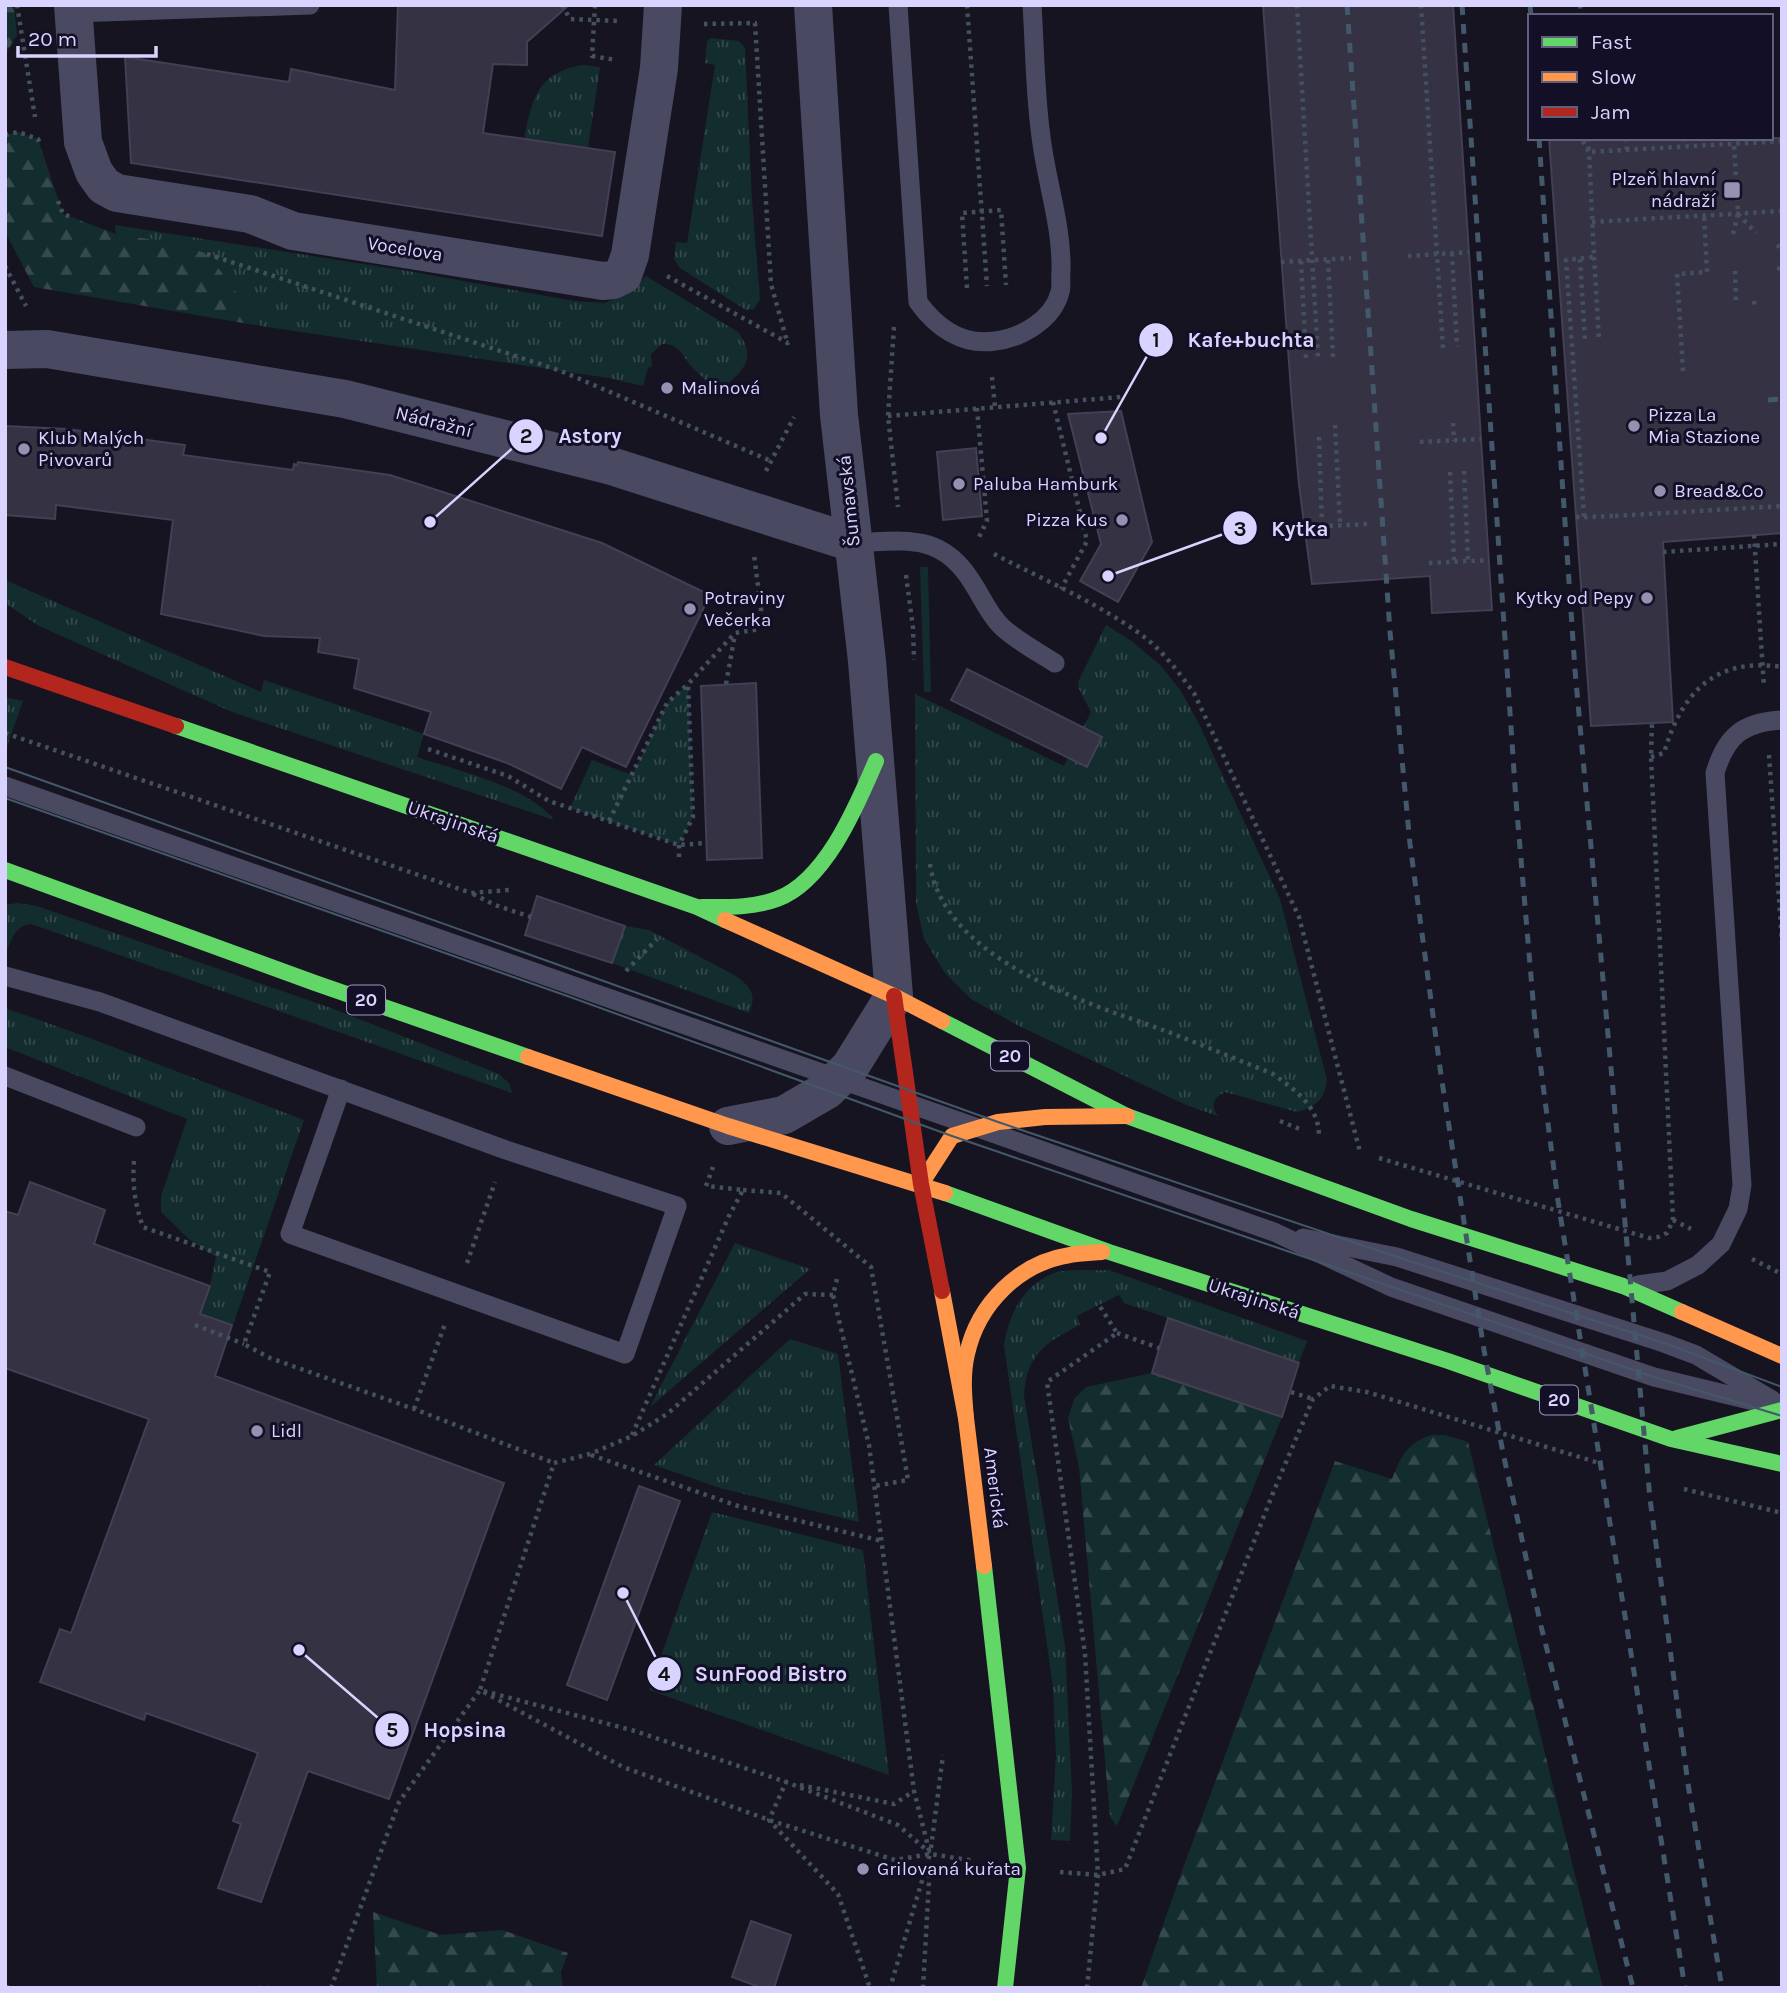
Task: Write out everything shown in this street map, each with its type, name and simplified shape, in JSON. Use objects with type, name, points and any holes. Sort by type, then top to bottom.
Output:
[{"type":"main road","name":"Ukrajinská","points":[[5,667],[697,907],[894,996],[1127,1116],[1410,1219],[1623,1286],[1782,1356]]},
{"type":"main road","points":[[697,907],[746,907],[788,895],[812,874],[836,846],[876,761]]},
{"type":"main road","name":"Ukrajinská","points":[[5,870],[315,983],[728,1126],[921,1184],[1109,1252],[1448,1361],[1671,1439],[1782,1464]]},
{"type":"main road","name":"Americká","points":[[894,996],[921,1184],[966,1418],[1018,1868],[1005,1988]]},
{"type":"main road","points":[[921,1184],[952,1136],[998,1122],[1045,1117],[1127,1116]]},
{"type":"main road","points":[[966,1418],[961,1393],[965,1354],[979,1319],[994,1298],[1013,1280],[1046,1261],[1083,1252],[1109,1252]]},
{"type":"main road","points":[[1671,1439],[1782,1408]]},
{"type":"street","name":"Vocelova","points":[[73,9],[83,142],[94,172],[104,186],[117,193],[250,214],[293,231],[603,281],[623,275],[630,255],[659,68],[663,5]]},
{"type":"street","name":"Šumavská","points":[[813,5],[839,415],[876,761],[894,996]]},
{"type":"street","name":"Nádražní","points":[[5,350],[47,349],[345,399],[608,465],[853,543]]},
{"type":"street","points":[[728,1126],[784,1115],[827,1090],[850,1067],[894,996]]},
{"type":"lane","points":[[73,9],[310,5]]},
{"type":"lane","points":[[898,5],[918,302],[928,317],[958,337],[993,341],[1015,337],[1034,327],[1049,312],[1060,293],[1061,257],[1057,220],[1042,143],[1032,5]]},
{"type":"lane","points":[[853,543],[919,542],[946,551],[970,579],[1002,628],[1055,663]]},
{"type":"lane","points":[[1623,1286],[1667,1282],[1698,1265],[1721,1244],[1738,1209],[1742,1185],[1715,773],[1720,754],[1731,739],[1745,727],[1767,720],[1782,720]]},
{"type":"lane","points":[[5,786],[1274,1232],[1404,1291],[1654,1377],[1782,1408]]},
{"type":"lane","points":[[5,976],[100,1002],[341,1089],[506,1150],[677,1206],[625,1354],[290,1234],[341,1089]]},
{"type":"lane","points":[[5,1076],[136,1127]]},
{"type":"lane","points":[[1274,1232],[1397,1257],[1664,1343],[1696,1355],[1782,1408]]},
{"type":"path","points":[[17,5],[38,139]]},
{"type":"path","points":[[562,5],[570,19],[613,21]]},
{"type":"path","points":[[595,5],[592,56],[616,59],[614,72]]},
{"type":"path","points":[[967,5],[987,286]]},
{"type":"path","points":[[1297,5],[1318,357]]},
{"type":"path","points":[[1421,5],[1443,348]]},
{"type":"path","points":[[716,24],[755,23],[771,284],[788,342],[789,355]]},
{"type":"path","points":[[1582,140],[1589,152]]},
{"type":"path","points":[[1588,140],[1599,340]]},
{"type":"path","points":[[1626,140],[1627,150]]},
{"type":"path","points":[[1685,140],[1685,146]]},
{"type":"path","points":[[1589,152],[1782,141]]},
{"type":"path","points":[[1732,234],[1738,214],[1734,144]]},
{"type":"path","points":[[967,288],[962,213],[981,211],[1000,210],[1006,285]]},
{"type":"path","points":[[1592,222],[1782,211]]},
{"type":"path","points":[[1738,214],[1754,233]]},
{"type":"path","points":[[1682,372],[1677,274],[1706,272],[1704,215]]},
{"type":"path","points":[[197,250],[561,371],[771,461]]},
{"type":"path","points":[[1408,256],[1469,252]]},
{"type":"path","points":[[1452,253],[1457,347]]},
{"type":"path","points":[[1584,517],[1566,260],[1594,257]]},
{"type":"path","points":[[1282,262],[1351,258]]},
{"type":"path","points":[[1580,259],[1585,340]]},
{"type":"path","points":[[1328,260],[1333,357]]},
{"type":"path","points":[[1301,261],[1306,358]]},
{"type":"path","points":[[1782,264],[1778,271],[1782,270]]},
{"type":"path","points":[[5,267],[22,300]]},
{"type":"path","points":[[1735,271],[1736,302]]},
{"type":"path","points":[[674,280],[788,342]]},
{"type":"path","points":[[1754,301],[1755,308]]},
{"type":"path","points":[[894,326],[888,416],[913,628],[914,668]]},
{"type":"path","points":[[992,377],[995,407]]},
{"type":"path","points":[[888,416],[1121,397]]},
{"type":"path","points":[[1054,402],[1087,541],[1061,589]]},
{"type":"path","points":[[977,408],[987,521],[978,538]]},
{"type":"path","points":[[765,473],[794,415]]},
{"type":"path","points":[[1453,423],[1454,440]]},
{"type":"path","points":[[1335,425],[1340,525]]},
{"type":"path","points":[[1319,437],[1322,526]]},
{"type":"path","points":[[1420,442],[1481,439]]},
{"type":"path","points":[[1464,471],[1468,561]]},
{"type":"path","points":[[1450,472],[1454,561]]},
{"type":"path","points":[[898,503],[909,509]]},
{"type":"path","points":[[1576,517],[1782,506]]},
{"type":"path","points":[[1304,527],[1369,524]]},
{"type":"path","points":[[1663,552],[1782,544]]},
{"type":"path","points":[[987,550],[1145,637],[1194,693],[1299,917],[1360,1152],[1649,1238],[1667,1233],[1673,1220],[1651,757],[1652,723]]},
{"type":"path","points":[[1429,563],[1489,560]]},
{"type":"path","points":[[726,684],[735,633]]},
{"type":"path","points":[[1651,757],[1664,752],[1684,703],[1707,681],[1735,667],[1763,664],[1782,667]]},
{"type":"path","points":[[609,821],[667,703],[688,684]]},
{"type":"path","points":[[5,733],[12,735]]},
{"type":"path","points":[[428,749],[508,776],[549,801],[679,845],[706,842]]},
{"type":"path","points":[[929,852],[932,877],[947,911],[984,948],[1029,977],[1068,996],[1273,1074],[1299,1093],[1312,1108],[1319,1127],[1319,1136]]},
{"type":"path","points":[[471,893],[495,905],[531,917]]},
{"type":"path","points":[[621,976],[658,938]]},
{"type":"path","points":[[136,1127],[132,1185],[134,1202],[143,1227],[270,1272],[244,1343]]},
{"type":"path","points":[[414,1409],[506,1150]]},
{"type":"path","points":[[694,1181],[706,1186],[781,1193],[871,1266],[908,1480],[874,1486]]},
{"type":"path","points":[[632,1436],[743,1190]]},
{"type":"path","points":[[1742,1254],[1782,1274]]},
{"type":"path","points":[[837,1279],[833,1295],[869,1445],[914,1791],[930,1854],[890,1988]]},
{"type":"path","points":[[195,1325],[244,1343],[270,1358],[414,1409],[554,1463],[590,1454],[632,1436],[667,1414],[805,1294],[833,1295]]},
{"type":"path","points":[[1099,1305],[1117,1333],[1159,1348]]},
{"type":"path","points":[[1087,1988],[1098,1875],[1086,1654],[1047,1382],[1117,1333]]},
{"type":"path","points":[[1098,1875],[1125,1869],[1275,1488],[1313,1399],[1331,1386],[1367,1392],[1615,1468]]},
{"type":"path","points":[[1291,1392],[1313,1399]]},
{"type":"path","points":[[590,1454],[738,1506],[882,1541]]},
{"type":"path","points":[[331,1988],[399,1802],[480,1690],[554,1463]]},
{"type":"path","points":[[1680,1488],[1782,1513]]},
{"type":"path","points":[[480,1690],[635,1731],[786,1782],[898,1825],[930,1854]]},
{"type":"path","points":[[480,1690],[623,1767],[769,1820],[895,1860],[930,1854]]},
{"type":"path","points":[[923,1988],[930,1854],[943,1755]]},
{"type":"path","points":[[786,1782],[894,1804],[914,1791]]},
{"type":"path","points":[[769,1820],[786,1782]]},
{"type":"path","points":[[769,1820],[838,1894],[870,1988]]},
{"type":"path","points":[[259,1988],[270,1988]]},
{"type":"green space","points":[[5,5],[14,5],[17,35],[5,55]]},
{"type":"green space","points":[[711,38],[739,41],[745,48],[760,299],[754,309],[746,310],[680,268],[674,259],[676,242],[687,243],[715,65],[705,63],[707,41]]},
{"type":"green space","points":[[583,65],[600,67],[588,148],[524,139],[530,111],[540,89],[556,74]]},
{"type":"green space","points":[[18,132],[38,139],[63,214],[116,234],[175,243],[208,254],[261,326],[34,287],[5,232],[5,135]]},
{"type":"green space","points":[[115,225],[414,272],[574,301],[605,303],[630,291],[646,276],[738,332],[747,350],[747,358],[740,372],[718,391],[695,370],[677,348],[668,344],[662,344],[651,354],[652,366],[648,368],[643,386],[609,378],[261,326],[208,254],[175,243],[116,234]]},
{"type":"green space","points":[[920,567],[928,567],[931,692],[924,692]]},
{"type":"green space","points":[[5,580],[261,692],[264,680],[424,734],[417,757],[510,789],[543,808],[554,820],[232,712],[39,626],[5,603]]},
{"type":"green space","points":[[1106,625],[1133,642],[1161,666],[1181,691],[1280,899],[1327,1080],[1322,1097],[1304,1110],[1297,1112],[1225,1092],[1214,1102],[1218,1116],[1186,1105],[1019,1026],[971,999],[945,973],[924,939],[916,902],[915,694],[1064,766],[1091,712],[1078,682]]},
{"type":"green space","points":[[688,684],[693,817],[679,845],[570,808],[592,760],[632,775],[667,703]]},
{"type":"green space","points":[[5,697],[23,701],[5,752]]},
{"type":"green space","points":[[17,903],[37,906],[331,1008],[499,1074],[509,1083],[512,1093],[31,924],[17,931],[5,953],[5,905]]},
{"type":"green space","points":[[625,926],[649,930],[736,976],[751,992],[749,1013],[612,963]]},
{"type":"green space","points":[[5,1008],[304,1120],[233,1325],[200,1314],[216,1257],[190,1240],[161,1212],[161,1196],[187,1119],[5,1047]]},
{"type":"green space","points":[[735,1243],[810,1269],[650,1407]]},
{"type":"green space","points":[[1109,1270],[1307,1341],[1299,1363],[1124,1303],[1119,1295],[1077,1316],[1080,1325],[1048,1344],[1034,1359],[1029,1369],[1024,1396],[1065,1645],[1072,1793],[1070,1841],[1051,1840],[1056,1756],[1053,1687],[1004,1345],[1019,1302],[1043,1278],[1066,1271]]},
{"type":"green space","points":[[790,1339],[838,1354],[859,1522],[720,1488],[654,1465]]},
{"type":"green space","points":[[1152,1373],[1282,1417],[1117,1826],[1110,1817],[1079,1467],[1068,1418],[1074,1399],[1086,1387]]},
{"type":"green space","points":[[1433,1435],[1445,1435],[1468,1442],[1603,1988],[1141,1988],[1184,1865],[1335,1461],[1392,1479],[1411,1445]]},
{"type":"green space","points":[[712,1512],[863,1550],[889,1775],[649,1690]]},
{"type":"green space","points":[[373,1912],[441,1935],[502,1930],[568,1953],[561,1972],[563,1988],[377,1988]]},
{"type":"building","points":[[398,5],[569,5],[527,42],[527,65],[493,64],[483,133],[615,152],[602,236],[131,163],[125,57],[289,82],[291,69],[395,90]]},
{"type":"building","points":[[1263,5],[1453,5],[1492,610],[1432,613],[1430,576],[1312,584],[1292,404]]},
{"type":"building","name":"Plzeň hlavní nádraží","points":[[1782,138],[1782,533],[1663,542],[1673,722],[1591,726],[1549,140]]},
{"type":"building","points":[[1121,411],[1152,542],[1118,602],[1080,581],[1101,544],[1068,414]]},
{"type":"building","points":[[5,426],[67,429],[185,445],[183,455],[293,470],[294,464],[297,465],[298,462],[390,475],[602,543],[710,595],[626,767],[582,747],[561,789],[507,763],[424,734],[431,712],[354,688],[359,659],[318,652],[320,638],[264,636],[161,614],[173,520],[56,505],[55,519],[5,515]]},
{"type":"building","name":"Paluba Hamburk","points":[[976,448],[982,516],[943,520],[937,452]]},
{"type":"building","points":[[967,669],[1102,737],[1087,767],[951,700]]},
{"type":"building","points":[[756,683],[762,858],[707,860],[701,686]]},
{"type":"building","points":[[537,896],[625,926],[612,963],[525,935]]},
{"type":"building","points":[[30,1182],[105,1210],[94,1244],[210,1286],[200,1314],[232,1325],[215,1376],[504,1483],[389,1799],[308,1771],[261,1902],[218,1888],[241,1824],[233,1821],[258,1753],[146,1713],[144,1720],[40,1682],[60,1629],[71,1633],[149,1419],[5,1368],[5,1211],[18,1215]]},
{"type":"building","points":[[1168,1318],[1299,1363],[1282,1417],[1152,1373]]},
{"type":"building","points":[[639,1486],[680,1501],[607,1700],[567,1685]]},
{"type":"building","points":[[751,1921],[791,1935],[774,1988],[762,1988],[732,1977]]},
{"type":"tram line","points":[[5,767],[998,1122],[1397,1257],[1664,1343],[1782,1387]]},
{"type":"tram line","points":[[5,798],[573,998],[952,1136],[1654,1377],[1782,1416]]},
{"type":"railway","points":[[1347,5],[1390,632],[1410,844],[1441,1075],[1503,1453],[1541,1626],[1633,1988]]},
{"type":"railway","points":[[1462,5],[1516,801],[1535,1023],[1558,1201],[1685,1988]]},
{"type":"railway","points":[[1530,5],[1531,14]]},
{"type":"railway","points":[[1539,140],[1575,670],[1650,1499],[1688,1784],[1722,1988]]},
{"type":"railway","points":[[1768,400],[1782,399]]},
{"type":"traffic: fast","points":[[176,726],[697,907],[725,920]]},
{"type":"traffic: fast","points":[[702,907],[759,904],[795,890],[825,859],[838,840],[876,761]]},
{"type":"traffic: fast","points":[[5,870],[528,1057]]},
{"type":"traffic: fast","points":[[942,1021],[1127,1116],[1411,1219],[1623,1286],[1682,1312]]},
{"type":"traffic: fast","points":[[945,1193],[1109,1252],[1448,1361],[1671,1439],[1782,1464]]},
{"type":"traffic: fast","points":[[1677,1438],[1782,1410]]},
{"type":"traffic: fast","points":[[984,1566],[1018,1868],[1005,1988]]},
{"type":"traffic: slow","points":[[725,920],[894,996],[942,1021]]},
{"type":"traffic: slow","points":[[528,1057],[728,1126],[945,1193]]},
{"type":"traffic: slow","points":[[921,1184],[952,1136],[998,1122],[1045,1117],[1127,1116]]},
{"type":"traffic: slow","points":[[966,1418],[965,1362],[972,1336],[991,1303],[1018,1277],[1034,1267],[1070,1255],[1102,1252]]},
{"type":"traffic: slow","points":[[942,1291],[966,1418],[984,1566]]},
{"type":"traffic: slow","points":[[1682,1312],[1782,1356]]},
{"type":"traffic: jam","points":[[5,667],[176,726]]},
{"type":"traffic: jam","points":[[894,996],[921,1184],[942,1291]]},
{"type":"place","name":"Plzeň hlavní nádraží","points":[[1732,190]]},
{"type":"place","name":"Malinová","points":[[667,388]]},
{"type":"place","name":"Pizza La Mia Stazione","points":[[1634,426]]},
{"type":"place","name":"Kafe+buchta","points":[[1101,438]]},
{"type":"place","name":"Klub Malých Pivovarů","points":[[24,449]]},
{"type":"place","name":"Paluba Hamburk","points":[[959,484]]},
{"type":"place","name":"Bread&Co","points":[[1660,491]]},
{"type":"place","name":"Pizza Kus","points":[[1122,520]]},
{"type":"place","name":"Astory","points":[[430,522]]},
{"type":"place","name":"Kytka","points":[[1108,576]]},
{"type":"place","name":"Kytky od Pepy","points":[[1647,598]]},
{"type":"place","name":"Potraviny Večerka","points":[[690,609]]},
{"type":"place","name":"Lidl","points":[[257,1431]]},
{"type":"place","name":"SunFood Bistro","points":[[623,1593]]},
{"type":"place","name":"Hopsina","points":[[299,1650]]},
{"type":"place","name":"Grilovaná kuřata","points":[[863,1869]]}]
